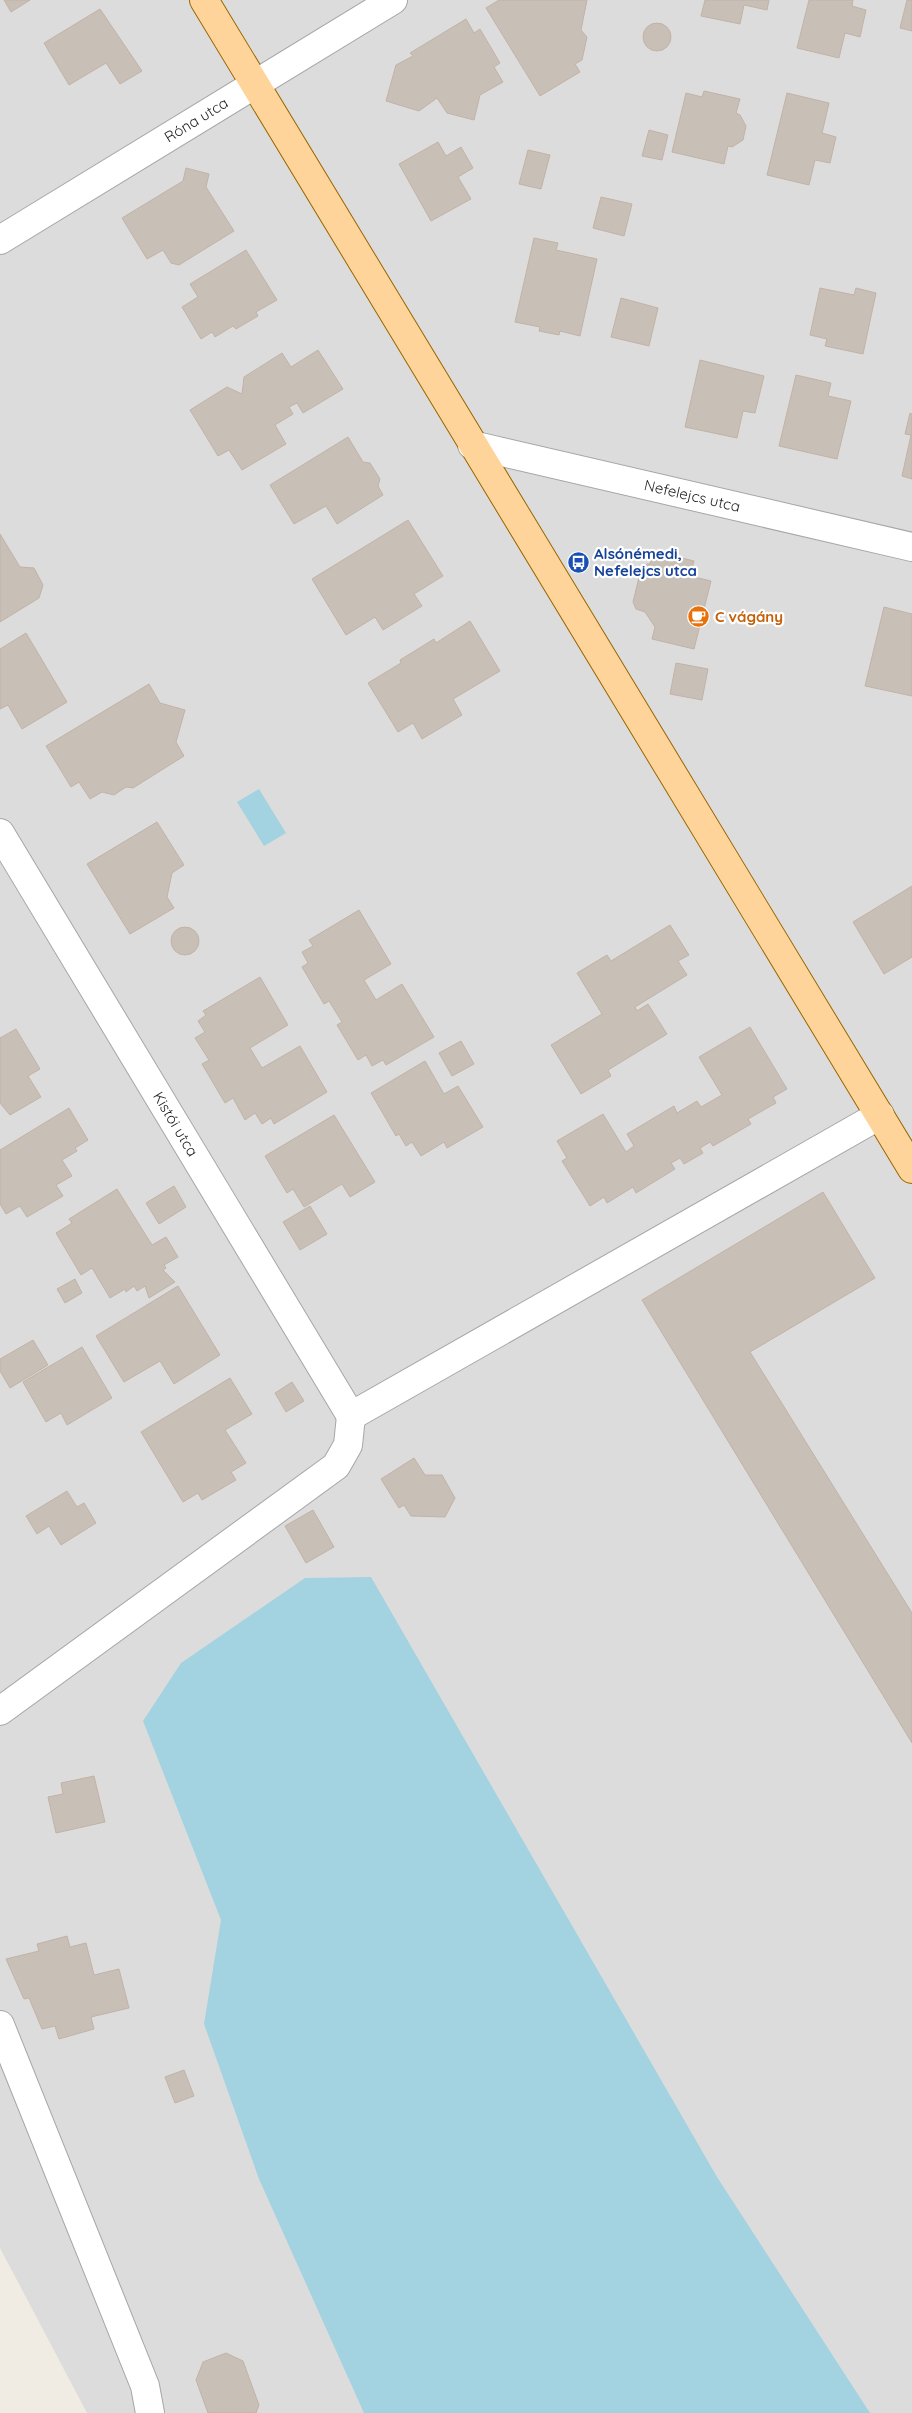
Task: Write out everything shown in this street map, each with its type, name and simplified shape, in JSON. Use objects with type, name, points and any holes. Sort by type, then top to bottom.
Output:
[{"type":"main road","points":[[204,0],[912,1169]]},
{"type":"street","name":"Róna utca","points":[[0,240],[256,86],[393,0]]},
{"type":"street","name":"Nefelejcs utca","points":[[472,445],[912,547]]},
{"type":"street","name":"Kistói utca","points":[[0,833],[351,1416]]},
{"type":"street","points":[[0,1711],[336,1466],[348,1445],[351,1416],[880,1116]]},
{"type":"street","points":[[0,2025],[145,2386],[150,2413]]},
{"type":"shaded area","points":[[0,0],[912,0],[912,2413],[87,2413],[0,2248]]},
{"type":"water","points":[[259,789],[286,833],[264,846],[237,802]]},
{"type":"water","points":[[371,1577],[717,2177],[870,2413],[364,2413],[259,2179],[204,2024],[221,1920],[143,1721],[181,1663],[305,1578]]},
{"type":"building","points":[[4,0],[30,0],[11,12]]},
{"type":"building","points":[[499,0],[587,0],[581,30],[587,37],[582,60],[575,64],[580,72],[540,96],[486,8]]},
{"type":"building","points":[[705,0],[769,0],[767,10],[744,5],[740,24],[701,16]]},
{"type":"building","points":[[809,0],[853,0],[852,6],[866,10],[860,37],[845,33],[839,58],[797,48]]},
{"type":"building","points":[[907,0],[912,0],[912,31],[900,28]]},
{"type":"building","points":[[100,9],[142,71],[120,84],[106,63],[69,85],[44,43]]},
{"type":"building","points":[[466,19],[474,33],[480,29],[500,63],[494,67],[503,82],[480,95],[474,120],[447,113],[437,98],[419,111],[386,101],[396,65],[413,56],[410,53]]},
{"type":"building","points":[[657,23],[667,27],[671,37],[667,47],[657,51],[647,47],[643,37],[647,27]]},
{"type":"building","points":[[704,91],[740,99],[736,113],[740,115],[746,126],[743,140],[732,147],[728,146],[724,164],[672,152],[686,93],[702,97]]},
{"type":"building","points":[[787,93],[829,103],[822,133],[836,137],[830,163],[815,160],[809,185],[767,175]]},
{"type":"building","points":[[649,130],[668,135],[662,160],[642,156]]},
{"type":"building","points":[[438,142],[446,156],[461,147],[473,168],[458,177],[471,199],[431,221],[399,164]]},
{"type":"building","points":[[528,150],[550,155],[541,189],[519,184]]},
{"type":"building","points":[[186,168],[209,174],[206,187],[234,231],[179,265],[171,263],[163,250],[147,259],[122,218],[183,181]]},
{"type":"building","points":[[601,197],[632,204],[624,236],[593,228]]},
{"type":"building","points":[[534,238],[558,243],[556,250],[597,259],[580,336],[560,331],[559,335],[539,331],[540,327],[515,322]]},
{"type":"building","points":[[246,250],[277,300],[256,312],[258,316],[236,329],[233,326],[215,337],[212,332],[201,339],[182,307],[198,297],[190,284]]},
{"type":"building","points":[[820,288],[854,295],[856,288],[876,293],[863,354],[825,346],[827,339],[810,335]]},
{"type":"building","points":[[621,298],[658,308],[649,346],[611,337]]},
{"type":"building","points":[[318,350],[343,389],[303,413],[297,403],[289,407],[293,414],[275,425],[286,444],[242,470],[229,450],[218,456],[190,410],[227,387],[242,394],[244,377],[282,353],[291,367]]},
{"type":"building","points":[[700,360],[764,376],[755,413],[743,411],[737,438],[685,427]]},
{"type":"building","points":[[796,375],[831,383],[828,396],[851,401],[837,459],[779,446]]},
{"type":"building","points":[[910,413],[912,414],[912,479],[902,476],[911,435],[905,434]]},
{"type":"building","points":[[348,437],[363,462],[370,463],[380,479],[378,486],[383,495],[337,524],[326,506],[294,524],[270,485]]},
{"type":"building","points":[[408,520],[443,576],[414,594],[422,606],[383,630],[375,617],[346,635],[312,579]]},
{"type":"building","points":[[0,534],[20,567],[34,568],[43,585],[39,598],[0,622]]},
{"type":"building","points":[[653,551],[694,561],[690,576],[711,581],[694,649],[652,639],[655,627],[645,612],[636,609],[633,602],[641,569],[650,564]]},
{"type":"building","points":[[884,607],[912,614],[912,696],[865,686]]},
{"type":"building","points":[[470,621],[500,671],[453,699],[462,715],[422,739],[413,723],[398,732],[368,683],[401,663],[400,660],[434,639],[436,643]]},
{"type":"building","points":[[26,633],[67,702],[22,729],[8,705],[0,709],[0,649]]},
{"type":"building","points":[[676,663],[708,669],[702,700],[670,694]]},
{"type":"building","points":[[149,684],[160,703],[185,710],[176,742],[184,756],[133,788],[126,787],[114,795],[102,792],[90,799],[79,782],[71,787],[46,746]]},
{"type":"building","points":[[157,822],[184,865],[172,873],[167,897],[174,908],[130,934],[87,864]]},
{"type":"building","points":[[912,886],[912,957],[884,974],[853,922]]},
{"type":"building","points":[[359,910],[391,964],[364,980],[376,1000],[402,984],[434,1037],[386,1065],[383,1060],[372,1066],[366,1055],[358,1060],[337,1025],[342,1022],[329,1001],[324,1004],[302,967],[308,963],[302,952],[313,946],[309,940]]},
{"type":"building","points":[[670,925],[689,955],[678,961],[687,975],[635,1007],[637,1011],[648,1004],[667,1034],[608,1070],[611,1076],[581,1094],[551,1045],[602,1014],[577,973],[607,955],[611,961]]},
{"type":"building","points":[[185,927],[195,931],[199,941],[195,951],[185,955],[175,951],[171,941],[175,931]]},
{"type":"building","points":[[260,977],[288,1025],[250,1048],[262,1068],[300,1046],[327,1092],[274,1124],[271,1118],[262,1124],[255,1113],[245,1120],[233,1098],[225,1103],[202,1064],[209,1060],[195,1038],[205,1032],[198,1021],[206,1015],[203,1011]]},
{"type":"building","points":[[750,1027],[787,1089],[773,1097],[776,1103],[748,1119],[751,1124],[713,1146],[710,1142],[700,1148],[703,1153],[684,1164],[680,1158],[671,1163],[675,1169],[636,1193],[633,1187],[607,1203],[604,1197],[590,1206],[562,1161],[567,1158],[557,1141],[603,1114],[626,1152],[634,1146],[627,1134],[674,1106],[677,1113],[697,1101],[701,1107],[722,1095],[699,1057]]},
{"type":"building","points":[[16,1029],[40,1069],[28,1076],[41,1097],[10,1115],[0,1103],[0,1038]]},
{"type":"building","points":[[461,1041],[474,1064],[452,1076],[439,1053]]},
{"type":"building","points":[[425,1061],[444,1094],[458,1086],[483,1127],[447,1148],[444,1142],[421,1156],[412,1142],[406,1146],[399,1134],[396,1136],[371,1093]]},
{"type":"building","points":[[69,1108],[88,1140],[75,1148],[77,1151],[62,1160],[72,1176],[56,1185],[63,1196],[27,1217],[20,1206],[6,1214],[0,1204],[0,1150]]},
{"type":"building","points":[[334,1115],[375,1182],[350,1197],[342,1184],[304,1207],[293,1189],[287,1193],[265,1156]]},
{"type":"building","points":[[174,1186],[186,1207],[159,1224],[146,1203]]},
{"type":"building","points":[[117,1189],[152,1245],[166,1237],[178,1257],[164,1265],[166,1268],[163,1270],[175,1282],[149,1298],[145,1286],[137,1291],[134,1286],[126,1292],[125,1289],[110,1298],[92,1268],[81,1275],[56,1233],[72,1223],[69,1219]]},
{"type":"building","points":[[823,1192],[875,1278],[750,1352],[912,1613],[912,1743],[642,1300]]},
{"type":"building","points":[[310,1206],[327,1234],[300,1250],[283,1222]]},
{"type":"building","points":[[75,1279],[82,1293],[65,1303],[57,1289]]},
{"type":"building","points":[[178,1286],[220,1355],[174,1384],[160,1361],[124,1382],[96,1336]]},
{"type":"building","points":[[33,1340],[48,1365],[10,1388],[0,1371],[0,1359]]},
{"type":"building","points":[[82,1347],[112,1398],[67,1425],[61,1413],[46,1422],[23,1382]]},
{"type":"building","points":[[230,1378],[252,1414],[225,1430],[246,1463],[231,1472],[236,1480],[202,1500],[198,1493],[183,1502],[141,1432]]},
{"type":"building","points":[[292,1382],[304,1401],[286,1412],[275,1393]]},
{"type":"building","points":[[414,1458],[425,1475],[442,1475],[455,1498],[445,1517],[411,1516],[404,1505],[399,1508],[381,1479]]},
{"type":"building","points":[[67,1491],[77,1507],[84,1503],[96,1523],[61,1545],[49,1526],[37,1534],[26,1516]]},
{"type":"building","points":[[313,1510],[334,1547],[306,1563],[285,1526]]},
{"type":"building","points":[[94,1776],[105,1822],[56,1833],[48,1797],[63,1794],[61,1783]]},
{"type":"building","points":[[67,1936],[70,1947],[86,1943],[94,1975],[119,1969],[129,2008],[91,2017],[94,2029],[59,2039],[55,2026],[42,2029],[29,1998],[24,1999],[6,1959],[39,1951],[37,1944]]},
{"type":"building","points":[[184,2070],[194,2096],[175,2103],[165,2077]]},
{"type":"building","points":[[226,2353],[243,2361],[259,2405],[256,2413],[208,2413],[196,2380],[203,2362]]},
{"type":"place","name":"Alsónémedi, Nefelejcs utca","points":[[578,563]]},
{"type":"place","name":"C vágány","points":[[699,617]]}]
